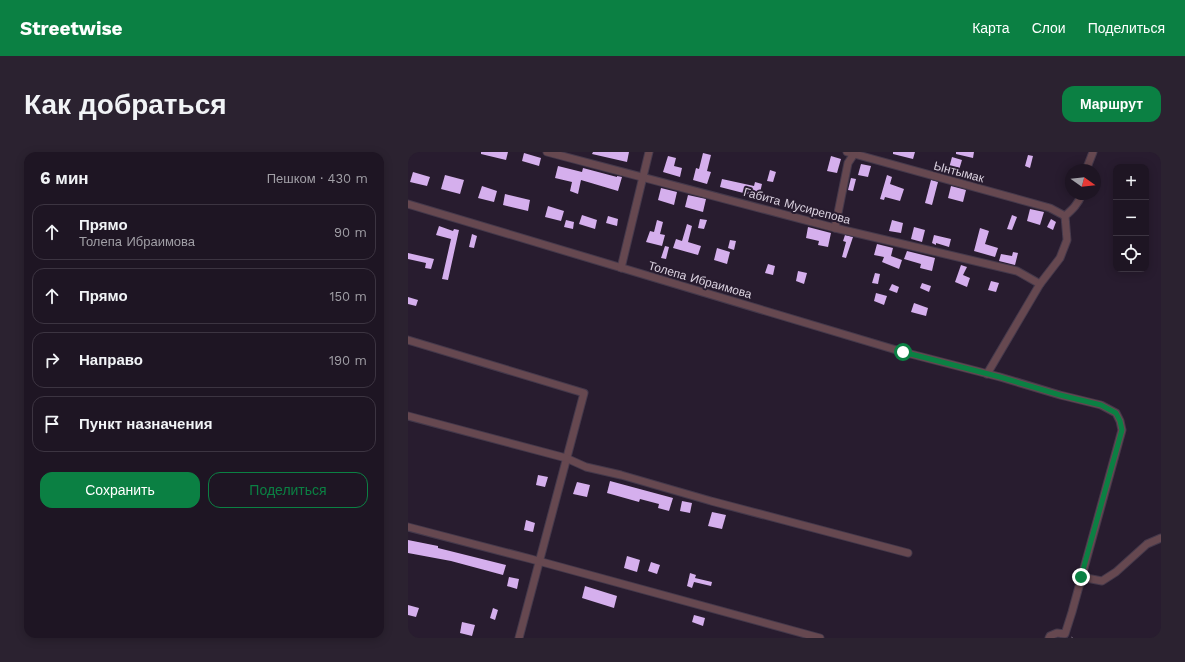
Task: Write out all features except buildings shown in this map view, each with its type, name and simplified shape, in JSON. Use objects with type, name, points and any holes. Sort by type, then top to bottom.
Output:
[{"type":"street","name":"Габита Мусирепова","points":[[547,152],[835,228],[1017,270],[1040,284]]},
{"type":"street","points":[[621,268],[649,152]]},
{"type":"street","points":[[1088,164],[1093,152]]},
{"type":"street","points":[[835,228],[848,163],[853,153]]},
{"type":"street","name":"Ынтымак","points":[[853,153],[1050,208],[1065,216]]},
{"type":"street","points":[[987,374],[1040,284],[1060,258],[1068,240],[1065,216],[1080,200]]},
{"type":"street","name":"Толепа Ибраимова","points":[[408,204],[903,352],[1101,405],[1116,413],[1122,430],[1120,439],[1065,634],[1057,633],[1049,638]]},
{"type":"street","points":[[408,340],[584,393],[519,638]]},
{"type":"street","points":[[992,365],[994,376]]},
{"type":"street","points":[[408,416],[566,458],[586,467],[621,475],[718,503],[908,553]]},
{"type":"street","points":[[408,527],[539,561],[820,638]]},
{"type":"street","points":[[1081,577],[1102,581],[1116,572],[1147,544],[1161,538]]},
{"type":"route","points":[[903,352],[1101,405],[1116,413],[1122,430],[1081,577]]}]
